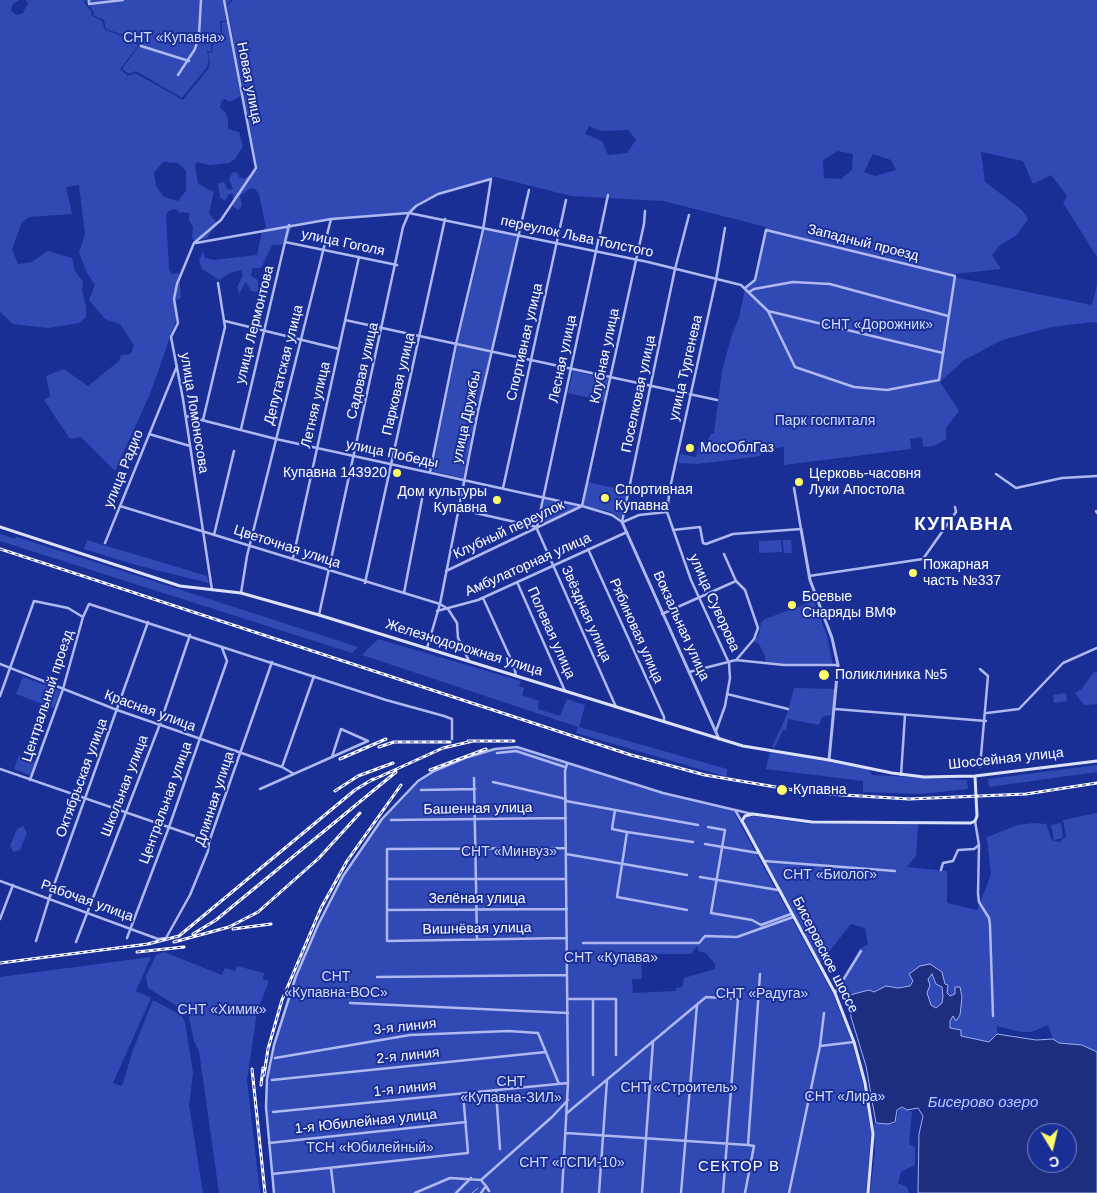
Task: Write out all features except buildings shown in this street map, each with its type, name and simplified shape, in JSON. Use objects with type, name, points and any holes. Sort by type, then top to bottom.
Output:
[{"type":"main road","name":"Железнодорожная улица","points":[[0,527],[180,586],[241,593],[427,648],[720,740],[742,746],[830,760]]},
{"type":"main road","name":"Шоссейная улица","points":[[830,760],[901,775],[975,776],[1097,761]]},
{"type":"main road","points":[[742,824],[745,816],[753,814],[812,822],[975,821],[977,816],[975,776]]},
{"type":"main road","name":"Бисеровское шоссе","points":[[742,824],[835,993],[854,1042],[865,1083],[873,1134],[868,1193]]},
{"type":"street","points":[[89,0],[89,4],[123,0]]},
{"type":"street","points":[[178,75],[189,61],[199,35],[201,0]]},
{"type":"street","name":"Новая улица","points":[[194,243],[221,220],[256,168],[224,0]]},
{"type":"street","points":[[142,46],[189,61]]},
{"type":"street","points":[[194,243],[331,219],[409,213],[438,194],[491,180],[483,227],[456,344],[430,472]]},
{"type":"street","name":"улица Дружбы","points":[[427,648],[436,611],[440,604],[464,480],[529,190]]},
{"type":"street","name":"Лесная улица","points":[[537,528],[608,195]]},
{"type":"street","name":"Спортивная улица","points":[[503,488],[558,244],[566,200]]},
{"type":"street","name":"Клубная улица","points":[[582,506],[645,211]]},
{"type":"street","name":"переулок Льва Толстого","points":[[409,213],[636,260],[737,284],[746,288]]},
{"type":"street","name":"Садовая улица","points":[[319,616],[406,218],[409,213]]},
{"type":"street","name":"Поселковая улица","points":[[622,522],[675,269],[689,215]]},
{"type":"street","name":"Депутатская улица","points":[[241,593],[250,545],[331,219]]},
{"type":"street","name":"Парковая улица","points":[[365,582],[445,219]]},
{"type":"street","name":"улица Лермонтова","points":[[241,429],[289,225]]},
{"type":"street","name":"улица Тургенева","points":[[667,512],[670,488],[716,280],[725,228]]},
{"type":"street","name":"Западный проезд","points":[[746,288],[755,280],[766,230],[954,276],[948,316]]},
{"type":"street","name":"улица Гоголя","points":[[285,242],[397,265]]},
{"type":"street","name":"улица Ломоносова","points":[[194,243],[177,284],[174,299],[178,323],[171,337],[186,416],[212,590]]},
{"type":"street","name":"Летняя улица","points":[[293,558],[360,257]]},
{"type":"street","points":[[746,288],[749,292],[768,311],[795,367],[854,387],[887,390],[939,380],[948,316],[830,284],[793,282],[754,288],[749,292]]},
{"type":"street","points":[[203,420],[224,334],[225,321],[218,283]]},
{"type":"street","points":[[768,311],[943,353]]},
{"type":"street","points":[[345,320],[717,400]]},
{"type":"street","points":[[225,321],[301,338],[339,349]]},
{"type":"street","name":"улица Радио","points":[[105,543],[177,366]]},
{"type":"street","name":"улица Победы","points":[[186,416],[317,448],[582,506],[612,515],[622,522]]},
{"type":"street","points":[[149,434],[190,446]]},
{"type":"street","points":[[214,535],[234,451]]},
{"type":"street","points":[[996,474],[1016,488],[1062,478],[1097,476]]},
{"type":"street","points":[[794,488],[809,576],[832,638],[838,665],[830,760]]},
{"type":"street","points":[[404,593],[422,499]]},
{"type":"street","name":"Цветочная улица","points":[[120,506],[440,604],[448,610]]},
{"type":"street","name":"Клубный переулок","points":[[446,571],[582,506]]},
{"type":"street","points":[[809,576],[923,559],[956,512],[955,507]]},
{"type":"street","points":[[458,509],[537,528]]},
{"type":"street","points":[[622,522],[639,515],[667,512]]},
{"type":"street","name":"улица Суворова","points":[[667,512],[699,597],[729,663],[727,694],[722,717],[716,731]]},
{"type":"street","name":"Вокзальная улица","points":[[622,522],[720,740]]},
{"type":"street","points":[[673,530],[700,526],[703,543],[706,544],[730,535],[801,530]]},
{"type":"street","name":"Звёздная улица","points":[[537,528],[616,708]]},
{"type":"street","name":"Амбулаторная улица","points":[[436,611],[448,610],[483,598],[627,532]]},
{"type":"street","name":"Рябиновая улица","points":[[588,549],[664,717],[664,722]]},
{"type":"street","points":[[689,672],[736,660],[754,638],[758,628],[745,590],[736,581],[724,554]]},
{"type":"street","points":[[662,614],[736,581]]},
{"type":"street","name":"Полевая улица","points":[[517,582],[565,692]]},
{"type":"street","points":[[483,598],[514,666],[516,676]]},
{"type":"street","points":[[0,696],[34,601],[68,608],[83,617],[89,604],[452,719],[452,739]]},
{"type":"street","points":[[448,610],[457,623],[458,638],[469,661]]},
{"type":"street","name":"Центральный проезд","points":[[30,780],[63,689],[83,617]]},
{"type":"street","name":"Октябрьская улица","points":[[36,942],[49,898],[148,622]]},
{"type":"street","name":"Школьная улица","points":[[76,942],[160,724],[190,635]]},
{"type":"street","name":"Центральная улица","points":[[127,938],[169,827],[227,661],[222,647]]},
{"type":"street","points":[[986,713],[1019,708],[1063,663],[1097,648]]},
{"type":"street","points":[[736,660],[784,665],[838,665]]},
{"type":"street","name":"Длинная улица","points":[[166,938],[190,895],[208,851],[209,842],[225,804],[272,662]]},
{"type":"street","name":"Красная улица","points":[[0,664],[117,710],[282,767],[294,774]]},
{"type":"street","points":[[980,668],[988,676],[986,721],[980,767]]},
{"type":"street","points":[[282,767],[314,676]]},
{"type":"street","points":[[727,694],[788,709]]},
{"type":"street","points":[[835,709],[986,721]]},
{"type":"street","points":[[901,775],[905,715]]},
{"type":"street","points":[[260,789],[294,774],[368,741],[341,729],[332,757]]},
{"type":"street","points":[[274,1193],[266,1107],[270,1059],[296,976],[318,924],[343,876],[382,819],[418,781],[434,771],[465,758],[495,749],[517,747],[663,793],[753,814]]},
{"type":"street","points":[[497,753],[516,751],[565,767]]},
{"type":"street","points":[[562,1193],[568,1100],[565,767],[567,764]]},
{"type":"street","points":[[0,769],[209,842]]},
{"type":"street","points":[[474,778],[477,939]]},
{"type":"street","points":[[493,782],[566,800],[698,825]]},
{"type":"street","points":[[422,790],[475,789]]},
{"type":"street","points":[[615,810],[612,829],[693,842]]},
{"type":"street","points":[[736,810],[742,824]]},
{"type":"street","name":"Башенная улица","points":[[391,820],[566,818]]},
{"type":"street","points":[[975,821],[979,845],[979,902],[989,918],[990,925],[993,1016]]},
{"type":"street","points":[[708,827],[725,830],[712,914],[752,920],[761,925],[792,916]]},
{"type":"street","points":[[627,832],[617,897],[687,910]]},
{"type":"street","points":[[705,844],[758,853]]},
{"type":"street","points":[[941,870],[943,864],[953,861],[958,850],[974,849],[979,845]]},
{"type":"street","points":[[387,910],[387,849],[566,848]]},
{"type":"street","points":[[566,854],[687,875]]},
{"type":"street","points":[[762,861],[895,871]]},
{"type":"street","points":[[700,877],[778,890]]},
{"type":"street","points":[[387,879],[566,879]]},
{"type":"street","name":"Рабочая улица","points":[[0,881],[158,939],[166,938]]},
{"type":"street","points":[[0,918],[12,885]]},
{"type":"street","name":"Зелёная улица","points":[[387,910],[567,909]]},
{"type":"street","name":"Вишнёвая улица","points":[[387,910],[387,941],[567,938]]},
{"type":"street","points":[[583,943],[699,943],[705,936],[736,937],[792,916]]},
{"type":"street","points":[[835,993],[861,951]]},
{"type":"street","points":[[748,1145],[760,974]]},
{"type":"street","points":[[377,977],[567,975]]},
{"type":"street","points":[[567,1113],[706,997],[738,999],[723,1193]]},
{"type":"street","points":[[568,999],[616,999],[616,1055]]},
{"type":"street","points":[[593,999],[593,1075]]},
{"type":"street","points":[[350,1003],[568,1013]]},
{"type":"street","points":[[681,1193],[697,1005]]},
{"type":"street","points":[[790,1193],[820,1046],[824,1013]]},
{"type":"street","name":"3-я линия","points":[[275,1058],[410,1035],[508,1031],[538,1034],[546,1052]]},
{"type":"street","points":[[642,1193],[653,1042]]},
{"type":"street","points":[[820,1046],[854,1042]]},
{"type":"street","points":[[546,1052],[559,1084]]},
{"type":"street","name":"2-я линия","points":[[272,1080],[546,1052]]},
{"type":"street","points":[[599,1193],[607,1080]]},
{"type":"street","name":"1-я линия","points":[[273,1112],[568,1083]]},
{"type":"street","points":[[496,1090],[500,1149]]},
{"type":"street","points":[[272,1174],[468,1153],[463,1093]]},
{"type":"street","points":[[481,1180],[552,1117],[568,1100]]},
{"type":"street","name":"1-я Юбилейная улица","points":[[269,1143],[466,1122]]},
{"type":"street","points":[[566,1133],[754,1146],[745,1193]]},
{"type":"street","points":[[331,1168],[334,1193]]},
{"type":"street","points":[[415,1193],[450,1178],[481,1180],[489,1191]]},
{"type":"street","points":[[456,1193],[472,1178]]},
{"type":"street","points":[[481,1193],[486,1186]]},
{"type":"green space","points":[[0,0],[19,0],[12,5],[11,11],[17,15],[23,13],[28,3],[26,0],[84,0],[92,12],[91,15],[102,21],[105,30],[136,41],[138,46],[120,69],[128,76],[135,73],[183,100],[209,68],[210,60],[208,53],[212,53],[213,44],[222,38],[222,22],[227,22],[241,96],[230,102],[225,99],[222,100],[220,108],[225,112],[228,119],[228,129],[239,132],[243,146],[235,159],[229,163],[209,165],[197,162],[195,165],[198,184],[214,192],[209,213],[216,222],[207,238],[195,241],[192,238],[193,227],[189,220],[189,213],[181,212],[181,214],[176,209],[170,210],[166,214],[169,269],[172,274],[179,273],[181,298],[176,300],[178,315],[150,394],[115,471],[81,437],[70,439],[44,400],[50,396],[46,376],[64,369],[88,386],[119,361],[121,355],[131,354],[134,345],[120,324],[105,319],[89,300],[95,285],[87,273],[79,253],[85,234],[79,185],[66,187],[72,214],[29,217],[22,222],[12,249],[18,264],[32,262],[48,251],[72,258],[75,271],[83,282],[82,291],[86,306],[86,317],[79,323],[48,328],[13,324],[0,312]],"holes":[[[163,162],[178,163],[186,171],[186,191],[178,201],[164,197],[156,186],[154,173]]]},
{"type":"green space","name":"СНТ «Купавна»","points":[[85,0],[231,0],[225,6],[226,21],[220,21],[221,37],[211,43],[211,52],[207,51],[209,60],[207,67],[182,98],[136,71],[129,74],[122,69],[139,46],[138,40],[106,29],[104,20],[93,15],[94,12]]},
{"type":"green space","points":[[233,0],[1097,0],[1097,257],[1063,203],[1067,196],[1051,175],[1033,184],[1023,161],[981,152],[985,182],[1022,210],[1028,219],[1017,235],[1000,245],[992,255],[1001,269],[955,274],[954,277],[1092,305],[1097,285],[1097,323],[1052,327],[1002,340],[964,360],[940,382],[959,411],[946,428],[946,439],[934,446],[923,447],[922,437],[910,439],[911,449],[784,465],[784,447],[764,450],[760,456],[697,464],[678,463],[680,454],[696,457],[700,441],[707,442],[711,434],[714,433],[722,371],[732,334],[739,318],[745,288],[755,280],[766,227],[663,201],[571,196],[495,177],[439,195],[417,207],[409,214],[375,215],[292,226],[286,244],[272,245],[261,268],[252,268],[251,276],[258,280],[258,292],[251,291],[246,282],[239,294],[237,287],[243,275],[241,270],[230,273],[219,280],[202,269],[199,261],[203,251],[205,258],[214,260],[257,255],[262,231],[266,228],[259,194],[255,189],[250,188],[240,196],[242,206],[238,210],[233,207],[233,194],[229,194],[225,201],[220,197],[218,183],[224,182],[228,190],[233,189],[229,179],[232,173],[237,172],[239,177],[244,179],[257,170],[227,6]],"holes":[[[589,126],[601,131],[628,130],[636,140],[627,153],[608,155],[602,141],[585,134]],[[838,151],[853,154],[852,170],[841,179],[824,178],[823,160]],[[873,154],[891,160],[896,170],[875,176],[864,172]]]},
{"type":"green space","points":[[485,229],[517,236],[463,478],[432,471],[458,342]]},
{"type":"green space","points":[[573,371],[608,379],[604,401],[568,393]]},
{"type":"green space","name":"Спортивная Купавна","points":[[588,482],[628,491],[621,519],[612,512],[583,506]]},
{"type":"green space","points":[[545,499],[578,507],[540,525]]},
{"type":"green space","points":[[0,534],[15,539],[16,537],[20,538],[358,647],[352,653],[0,541]]},
{"type":"green space","points":[[87,540],[207,576],[209,583],[136,565],[84,549]]},
{"type":"green space","points":[[781,540],[782,552],[759,553],[759,541]]},
{"type":"green space","points":[[783,540],[791,540],[792,553],[784,553]]},
{"type":"green space","points":[[814,601],[827,636],[833,665],[766,664],[765,656],[759,644],[754,642],[759,634],[761,623],[765,619]]},
{"type":"green space","points":[[378,639],[521,681],[519,686],[524,688],[522,695],[539,701],[538,709],[560,716],[567,699],[585,705],[579,727],[727,769],[727,777],[576,733],[578,727],[362,655]]},
{"type":"green space","points":[[1094,672],[1097,672],[1097,704],[1084,705],[1075,693],[1081,690]]},
{"type":"green space","points":[[23,677],[60,691],[54,708],[16,694]]},
{"type":"green space","points":[[794,688],[836,689],[834,714],[822,717],[819,725],[788,719],[786,730],[783,730],[775,747],[772,747],[787,714]]},
{"type":"green space","points":[[1066,693],[1067,701],[1054,703],[1053,695]]},
{"type":"green space","points":[[517,747],[663,793],[732,809],[833,994],[852,1042],[863,1084],[871,1134],[866,1193],[274,1193],[266,1107],[270,1059],[296,976],[318,925],[343,876],[382,819],[418,781],[434,771],[465,758],[495,749]],"holes":[[[697,946],[699,951],[706,953],[715,964],[715,969],[684,978],[682,987],[676,988],[676,991],[633,993],[632,979],[642,979],[641,954],[691,954]]]},
{"type":"green space","points":[[770,751],[869,769],[872,775],[967,780],[968,789],[920,794],[863,792],[863,781],[766,769]]},
{"type":"green space","points":[[19,755],[35,762],[30,775],[14,769]]},
{"type":"green space","points":[[1097,765],[1097,772],[989,787],[988,779]]},
{"type":"green space","name":"СНТ «Биолог»","points":[[1097,813],[1097,1052],[1082,1045],[1059,1043],[1053,1039],[1048,1025],[1032,1032],[1021,1032],[997,1026],[997,1034],[989,1042],[961,1036],[961,1030],[950,1028],[950,1021],[960,1008],[962,997],[955,987],[955,994],[950,996],[947,993],[942,972],[920,966],[910,974],[914,981],[910,986],[854,994],[848,1003],[850,1005],[851,1017],[838,987],[860,948],[868,945],[865,928],[851,924],[820,963],[744,823],[746,818],[753,816],[811,824],[918,824],[916,856],[907,867],[947,871],[947,903],[977,910],[991,875],[987,837],[1018,825],[1034,823],[1046,824],[1052,840],[1059,842],[1066,837],[1063,820]]},
{"type":"green space","points":[[1061,823],[1063,838],[1054,840],[1051,825]]},
{"type":"green space","points":[[23,826],[27,833],[20,850],[14,852],[10,846],[17,829]]},
{"type":"green space","name":"СНТ «Химик»","points":[[164,952],[222,975],[225,968],[235,971],[237,966],[264,973],[263,979],[269,981],[257,1012],[247,1080],[260,1193],[219,1193],[199,1051],[194,1041],[188,1013],[148,988],[146,976],[156,955]]},
{"type":"green space","points":[[151,957],[136,991],[151,998],[113,1083],[122,1086],[133,1050],[153,1000],[181,1015],[185,1022],[193,1073],[189,1105],[203,1193],[0,1193],[0,977]]},
{"type":"green space","points":[[932,973],[936,984],[942,987],[943,997],[942,1003],[935,1009],[931,1005],[927,993],[930,985],[928,979]]},
{"type":"green space","points":[[902,1108],[912,1112],[909,1144],[915,1147],[915,1165],[901,1172],[898,1183],[907,1187],[909,1193],[870,1193],[875,1154],[874,1124],[895,1124],[899,1110]]},
{"type":"water","name":"Бисерово озеро","points":[[930,964],[942,972],[945,984],[948,985],[947,993],[950,996],[955,994],[955,987],[960,987],[962,997],[960,1015],[956,1021],[953,1016],[950,1021],[950,1028],[961,1030],[961,1036],[989,1042],[997,1034],[1036,1040],[1053,1039],[1059,1043],[1082,1045],[1097,1052],[1097,1193],[918,1193],[919,1134],[923,1116],[918,1108],[907,1110],[902,1107],[897,1110],[895,1122],[888,1124],[876,1123],[866,1066],[851,1017],[850,1005],[846,999],[850,995],[869,990],[874,992],[886,986],[898,988],[910,986],[913,981],[909,974],[920,966]],"holes":[[[932,974],[936,984],[942,987],[943,996],[942,1003],[936,1008],[931,1005],[927,993],[930,985],[928,979]]]},
{"type":"waterway","points":[[472,1193],[478,1188]]},
{"type":"railway","points":[[0,549],[631,755],[705,775],[811,793],[909,799],[1026,794],[1097,783]]},
{"type":"railway","points":[[340,759],[386,739]]},
{"type":"railway","points":[[468,741],[514,741]]},
{"type":"railway","points":[[368,782],[443,748],[473,741]]},
{"type":"railway","points":[[379,747],[394,742],[450,742]]},
{"type":"railway","points":[[430,770],[486,749]]},
{"type":"railway","points":[[335,791],[358,776],[393,763]]},
{"type":"railway","points":[[193,934],[216,920],[396,772]]},
{"type":"railway","points":[[0,963],[148,944],[179,936],[355,790],[373,779]]},
{"type":"railway","points":[[264,1075],[268,1049],[282,1000],[321,908],[347,861],[401,785]]},
{"type":"railway","points":[[174,942],[229,927],[258,912],[319,858],[360,813]]},
{"type":"railway","points":[[233,929],[271,924]]},
{"type":"railway","points":[[137,952],[184,947]]},
{"type":"railway","points":[[261,1085],[263,1068]]},
{"type":"railway","points":[[252,1069],[265,1193]]},
{"type":"place","name":"МосОблГаз","points":[[690,448]]},
{"type":"place","name":"Купавна 143920","points":[[397,473]]},
{"type":"place","name":"Церковь-часовня Луки Апостола","points":[[799,482]]},
{"type":"place","name":"Спортивная Купавна","points":[[605,498]]},
{"type":"place","name":"Дом культуры Купавна","points":[[497,500]]},
{"type":"place","name":"Пожарная часть №337","points":[[913,573]]},
{"type":"place","name":"Боевые Снаряды ВМФ","points":[[792,605]]},
{"type":"place","name":"Поликлиника №5","points":[[824,675]]},
{"type":"place","name":"Купавна","points":[[782,790]]},
{"type":"district","name":"КУПАВНА","points":[[964,525]]},
{"type":"district","name":"СЕКТОР В","points":[[739,1167]]},
{"type":"park label","name":"СНТ «Дорожник»","points":[[877,325]]},
{"type":"park label","name":"Парк госпиталя","points":[[825,421]]},
{"type":"park label","name":"СНТ «Минвуз»","points":[[509,852]]},
{"type":"park label","name":"СНТ «Купава»","points":[[611,958]]},
{"type":"park label","name":"СНТ «Купавна-ВОС»","points":[[336,986]]},
{"type":"park label","name":"СНТ «Радуга»","points":[[762,994]]},
{"type":"park label","name":"СНТ «Строитель»","points":[[679,1088]]},
{"type":"park label","name":"СНТ «Купавна-ЗИЛ»","points":[[511,1090]]},
{"type":"park label","name":"СНТ «Лира»","points":[[845,1097]]},
{"type":"park label","name":"ТСН «Юбилейный»","points":[[370,1148]]},
{"type":"park label","name":"СНТ «ГСПИ-10»","points":[[572,1163]]}]
